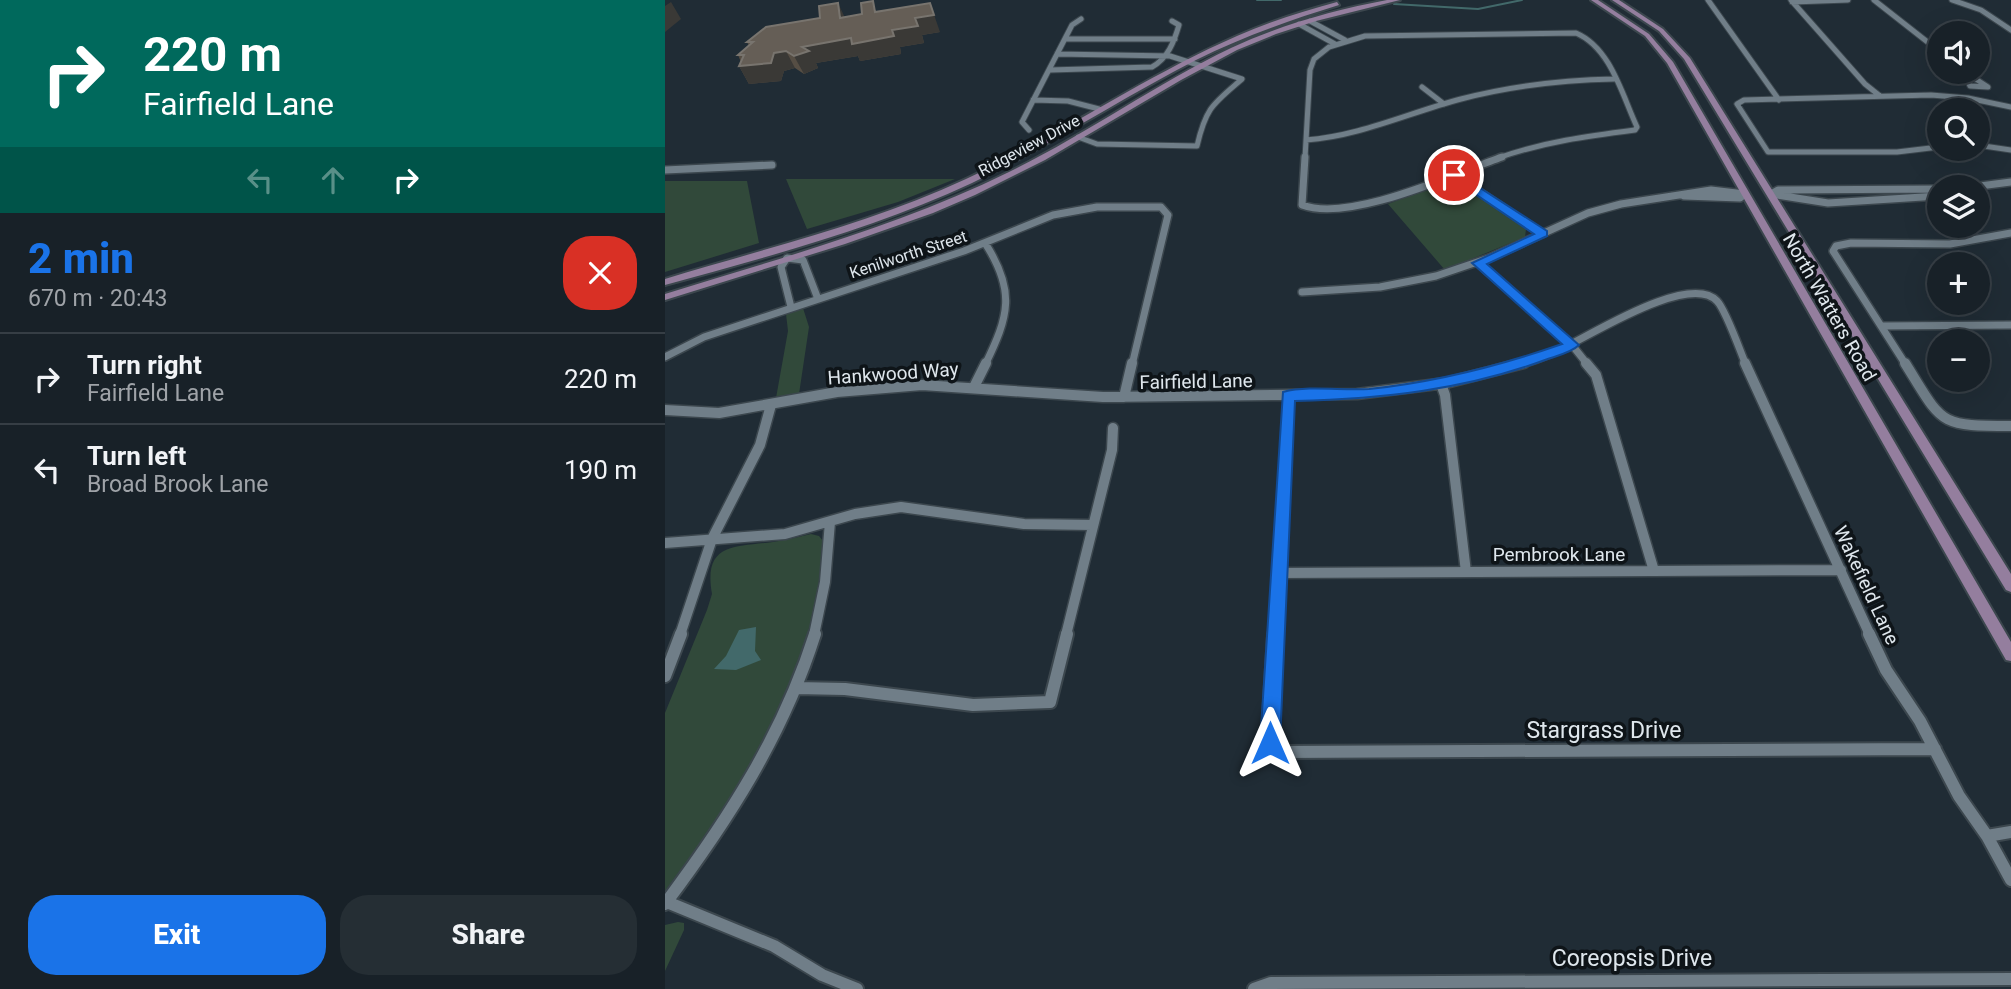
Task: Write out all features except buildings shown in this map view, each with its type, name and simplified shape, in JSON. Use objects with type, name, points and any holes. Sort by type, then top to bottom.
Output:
[{"type":"main road","name":"Ridgeview Drive","points":[[665,282],[890,212],[967,183],[1099,109],[1248,32],[1303,13],[1355,0]]},
{"type":"main road","name":"Ridgeview Drive","points":[[665,297],[885,227],[965,196],[1078,137],[1203,65],[1310,20],[1380,1],[1397,0]]},
{"type":"main road","name":"North Watters Road","points":[[1594,0],[1633,24],[1656,43],[2011,655]]},
{"type":"main road","name":"North Watters Road","points":[[1615,0],[1661,30],[1681,49],[2011,586]]},
{"type":"main road","points":[[1299,24],[1296,18],[1303,13]]},
{"type":"main road","points":[[1745,194],[1771,194]]},
{"type":"main road","points":[[784,246],[787,258]]},
{"type":"street","points":[[1708,0],[1779,100]]},
{"type":"street","points":[[1791,1],[1848,0]]},
{"type":"street","points":[[1874,0],[1927,42]]},
{"type":"street","points":[[1952,0],[1981,10],[2011,30]]},
{"type":"street","points":[[1791,1],[1865,84],[1880,96]]},
{"type":"street","points":[[1029,130],[1023,122],[1033,100],[1072,25],[1081,19]]},
{"type":"street","points":[[1310,20],[1340,42]]},
{"type":"street","points":[[1049,70],[1145,69],[1156,66],[1175,39],[1179,25],[1172,21]]},
{"type":"street","points":[[1299,24],[1340,42]]},
{"type":"street","points":[[1385,34],[1581,34],[1598,49],[1637,127],[1635,130],[1549,142],[1375,203],[1315,210],[1305,208],[1301,202],[1311,65],[1318,54],[1340,42],[1385,34]]},
{"type":"street","points":[[1065,39],[1175,39]]},
{"type":"street","points":[[1057,54],[1165,55],[1243,79],[1210,107],[1203,119],[1197,146],[1097,144],[1078,137]]},
{"type":"street","points":[[1306,140],[1360,133],[1444,104],[1541,84],[1614,79]]},
{"type":"street","points":[[1422,87],[1444,104]]},
{"type":"street","points":[[1927,148],[1897,152],[1768,152],[1737,104],[1744,100],[1947,94],[2011,107]]},
{"type":"street","points":[[1033,100],[1068,101],[1099,109]]},
{"type":"street","points":[[1990,147],[2011,150]]},
{"type":"street","points":[[665,170],[772,165]]},
{"type":"street","points":[[1454,175],[1542,234]]},
{"type":"street","points":[[1990,185],[2011,182]]},
{"type":"street","points":[[1771,194],[1778,190],[1927,189]]},
{"type":"street","points":[[1302,292],[1401,284],[1478,263],[1604,208],[1677,195],[1740,198],[1745,194]]},
{"type":"street","points":[[1771,194],[1784,201],[1901,201],[1927,198]]},
{"type":"street","name":"Kenilworth Street","points":[[665,357],[704,337],[985,243],[1038,220],[1097,207],[1165,209],[1168,215],[1124,397]]},
{"type":"street","points":[[2011,233],[1950,244],[1851,243],[1836,246],[1833,251],[1937,414],[1947,422],[1960,426],[2011,426]]},
{"type":"street","points":[[975,385],[994,345],[1008,301],[1003,270],[985,243]]},
{"type":"street","points":[[791,307],[781,267],[787,258],[803,260],[818,299]]},
{"type":"street","points":[[1478,263],[1572,345],[1591,366],[1600,384],[1654,571]]},
{"type":"street","name":"Fairfield Lane","points":[[1124,397],[1367,394],[1441,384],[1510,368],[1572,345],[1656,301],[1699,292],[1710,295]]},
{"type":"street","name":"Wakefield Lane","points":[[1710,295],[1717,301],[1886,670],[2011,880]]},
{"type":"street","points":[[1881,326],[2011,325]]},
{"type":"street","points":[[1441,384],[1445,395],[1466,572]]},
{"type":"street","name":"Hankwood Way","points":[[665,410],[708,414],[883,387],[975,385],[1068,396],[1124,397]]},
{"type":"street","points":[[1278,573],[1289,396]]},
{"type":"street","points":[[665,677],[681,641],[704,559],[759,445],[771,405]]},
{"type":"street","points":[[796,688],[843,687],[969,705],[1017,706],[1051,702],[1112,450],[1112,428]]},
{"type":"street","points":[[665,542],[785,534],[878,509],[901,507],[1024,524],[1093,525]]},
{"type":"street","points":[[830,522],[824,594],[796,688],[782,721],[740,796],[666,903],[765,942],[822,975],[857,989]]},
{"type":"street","name":"Pembrook Lane","points":[[1278,573],[1841,570]]},
{"type":"street","name":"Stargrass Drive","points":[[1278,573],[1268,735],[1273,748],[1290,753],[1935,749]]},
{"type":"street","points":[[1987,836],[2011,832]]},
{"type":"street","name":"Coreopsis Drive","points":[[1254,989],[1271,983],[1472,986],[1818,984],[2011,979]]},
{"type":"shaded area","points":[[786,179],[955,179],[898,202],[807,229]]},
{"type":"shaded area","points":[[1454,179],[1526,229],[1525,237],[1445,270],[1388,204]]},
{"type":"shaded area","points":[[665,181],[747,181],[759,243],[665,272]]},
{"type":"shaded area","points":[[803,308],[809,327],[799,394],[776,398],[788,331],[786,314]]},
{"type":"shaded area","points":[[811,534],[819,536],[823,541],[819,578],[806,640],[793,679],[757,754],[736,790],[665,891],[665,713],[707,610],[712,594],[712,565],[717,556],[734,547]]},
{"type":"shaded area","points":[[756,627],[755,651],[761,660],[736,670],[714,669],[726,656],[739,630]]},
{"type":"shaded area","points":[[684,923],[684,930],[665,971],[665,925]]},
{"type":"waterway","points":[[1257,0],[1281,0]]},
{"type":"waterway","points":[[1394,4],[1478,9],[1522,0]]},
{"type":"route","points":[[1270,743],[1268,735],[1289,396],[1348,396],[1441,384],[1510,368],[1572,345],[1478,263],[1542,234],[1454,175]]}]
